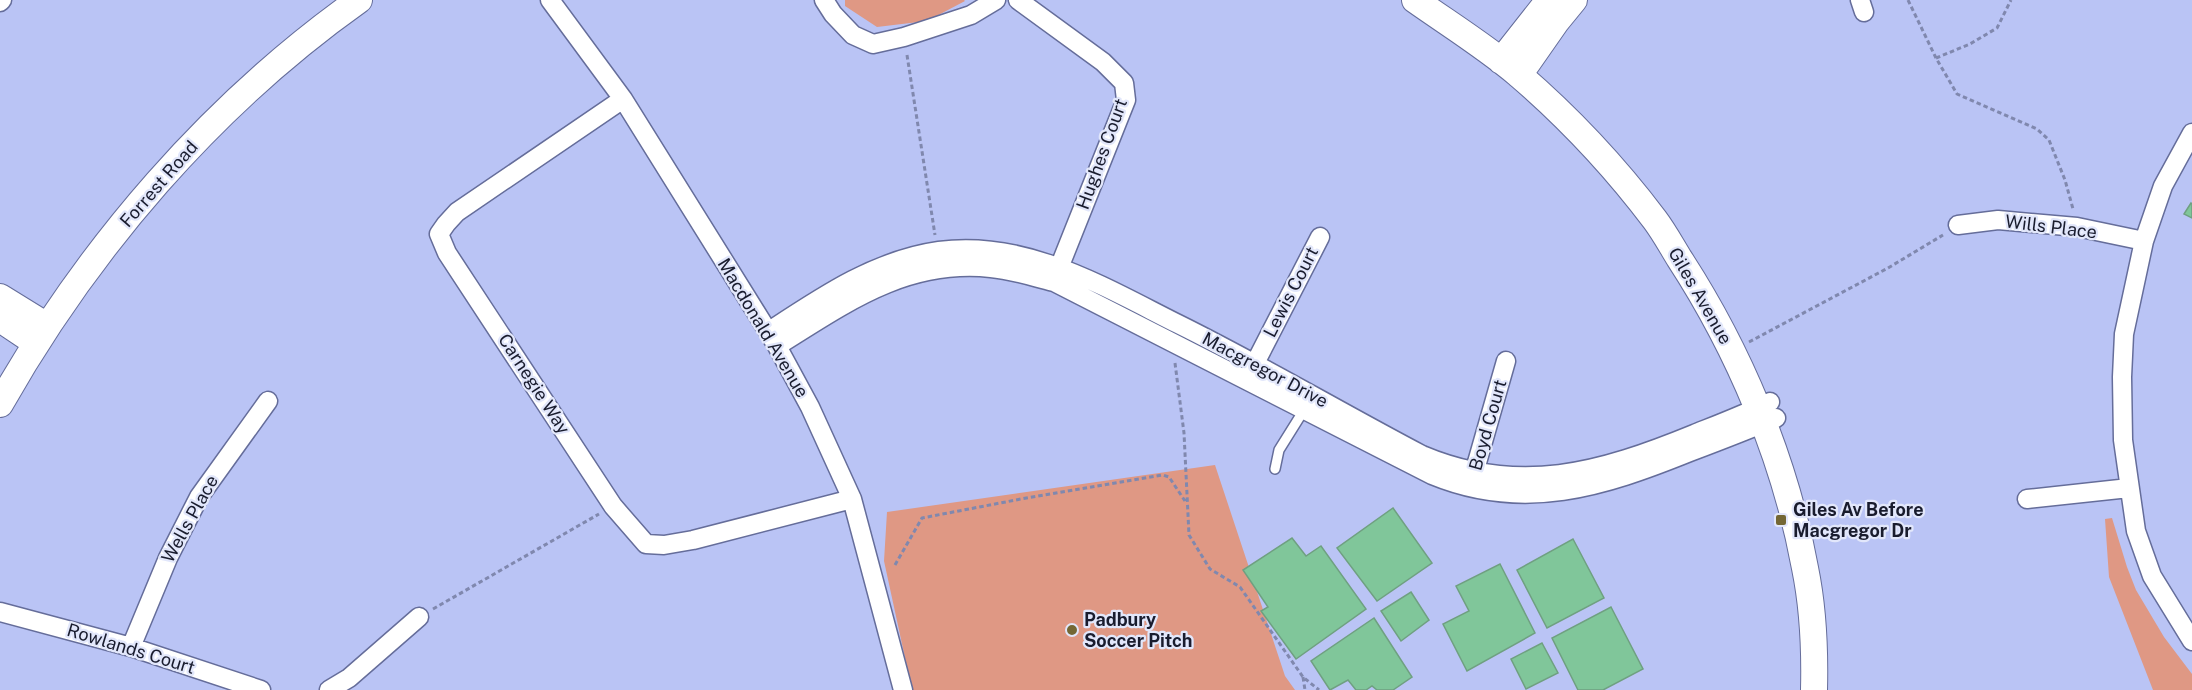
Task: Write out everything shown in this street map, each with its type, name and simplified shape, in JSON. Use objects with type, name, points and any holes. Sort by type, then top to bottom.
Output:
[{"type":"street","name":"Forrest Road","points":[[0,404],[35,330],[98,231],[201,118],[267,57],[338,0]]},
{"type":"street","name":"Forrest Road","points":[[0,373],[132,212],[218,117],[289,52],[359,0]]},
{"type":"street","name":"Macdonald Avenue","points":[[550,0],[623,99],[773,339],[833,454],[852,499],[903,690]]},
{"type":"street","points":[[824,0],[833,14],[853,35],[873,44],[904,37],[971,15],[996,0]]},
{"type":"street","name":"Hughes Court","points":[[1018,0],[1103,62],[1124,83],[1126,100],[1057,275]]},
{"type":"street","name":"Giles Avenue","points":[[1414,0],[1560,90],[1611,144],[1653,194],[1701,264],[1745,344],[1766,413],[1806,570],[1811,612],[1814,690]]},
{"type":"street","name":"Giles Avenue","points":[[1442,0],[1515,61],[1574,127],[1655,220],[1703,295],[1766,413],[1806,502],[1823,599],[1829,690]]},
{"type":"street","points":[[1515,61],[1549,0]]},
{"type":"street","points":[[1515,61],[1556,22],[1575,0]]},
{"type":"street","name":"Carnegie Way","points":[[623,99],[457,212],[439,234],[447,253],[613,506],[646,544],[664,545],[693,540],[852,499]]},
{"type":"street","points":[[2192,133],[2163,186],[2144,241],[2124,334],[2122,377],[2123,440],[2136,531],[2152,576],[2192,640]]},
{"type":"street","name":"Wills Place","points":[[1958,225],[1998,220],[2077,227],[2144,241]]},
{"type":"street","name":"Lewis Court","points":[[1247,380],[1320,237]]},
{"type":"street","name":"Macgregor Drive","points":[[773,339],[849,281],[896,262],[957,250],[1033,259],[1183,348],[1414,466],[1455,484],[1472,480]]},
{"type":"street","name":"Macgregor Drive","points":[[773,339],[861,294],[921,271],[941,268],[990,268],[1057,275],[1110,290],[1256,363],[1422,455],[1472,480],[1536,494],[1587,488],[1651,468],[1766,413]]},
{"type":"street","points":[[0,297],[35,330]]},
{"type":"street","points":[[0,319],[35,330]]},
{"type":"street","name":"Boyd Court","points":[[1472,480],[1506,361]]},
{"type":"street","name":"Wells Place","points":[[131,647],[164,568],[199,497],[268,401]]},
{"type":"street","points":[[2027,499],[2129,488]]},
{"type":"street","name":"Rowlands Court","points":[[0,612],[131,647],[261,690]]},
{"type":"street","points":[[329,690],[349,678],[419,617]]},
{"type":"lane","points":[[1275,469],[1279,450],[1304,410]]},
{"type":"path","points":[[1908,0],[1936,58],[1957,94],[2037,129],[2049,141],[2065,180],[2077,227]]},
{"type":"path","points":[[1936,58],[1970,44],[1997,28],[2011,0]]},
{"type":"path","points":[[904,37],[938,252]]},
{"type":"path","points":[[1745,344],[1888,268],[1958,225]]},
{"type":"path","points":[[1183,348],[1174,364],[1184,433],[1189,535],[1210,569],[1240,587],[1303,677],[1319,690]]},
{"type":"path","points":[[895,565],[922,518],[1163,475],[1168,477],[1186,502]]},
{"type":"path","points":[[419,617],[613,506]]},
{"type":"path","points":[[1303,677],[1305,690]]},
{"type":"shaded area","points":[[845,0],[965,1],[927,21],[877,27],[845,6]]},
{"type":"shaded area","points":[[1215,465],[1285,676],[1295,690],[912,690],[884,561],[887,512]]},
{"type":"shaded area","points":[[2112,518],[2136,590],[2164,637],[2192,674],[2192,690],[2153,690],[2109,577],[2105,519]]},
{"type":"building","points":[[2192,204],[2192,218],[2184,214]]},
{"type":"building","points":[[1393,508],[1432,563],[1377,601],[1337,548]]},
{"type":"building","points":[[1292,538],[1306,556],[1321,546],[1366,609],[1296,659],[1261,611],[1268,607],[1243,570]]},
{"type":"building","points":[[1573,539],[1604,598],[1547,628],[1517,570]]},
{"type":"building","points":[[1500,564],[1535,633],[1467,671],[1443,624],[1469,611],[1456,586]]},
{"type":"building","points":[[1411,592],[1429,620],[1401,641],[1381,611]]},
{"type":"building","points":[[1611,607],[1643,669],[1603,690],[1578,690],[1552,638]]},
{"type":"building","points":[[1374,618],[1412,677],[1393,690],[1377,690],[1372,686],[1366,690],[1356,690],[1348,680],[1330,690],[1311,661]]},
{"type":"building","points":[[1542,643],[1558,673],[1526,689],[1511,659]]},
{"type":"place","name":"Giles Av Before Macgregor Dr","points":[[1781,520]]},
{"type":"place","name":"Padbury Soccer Pitch","points":[[1072,630]]}]
